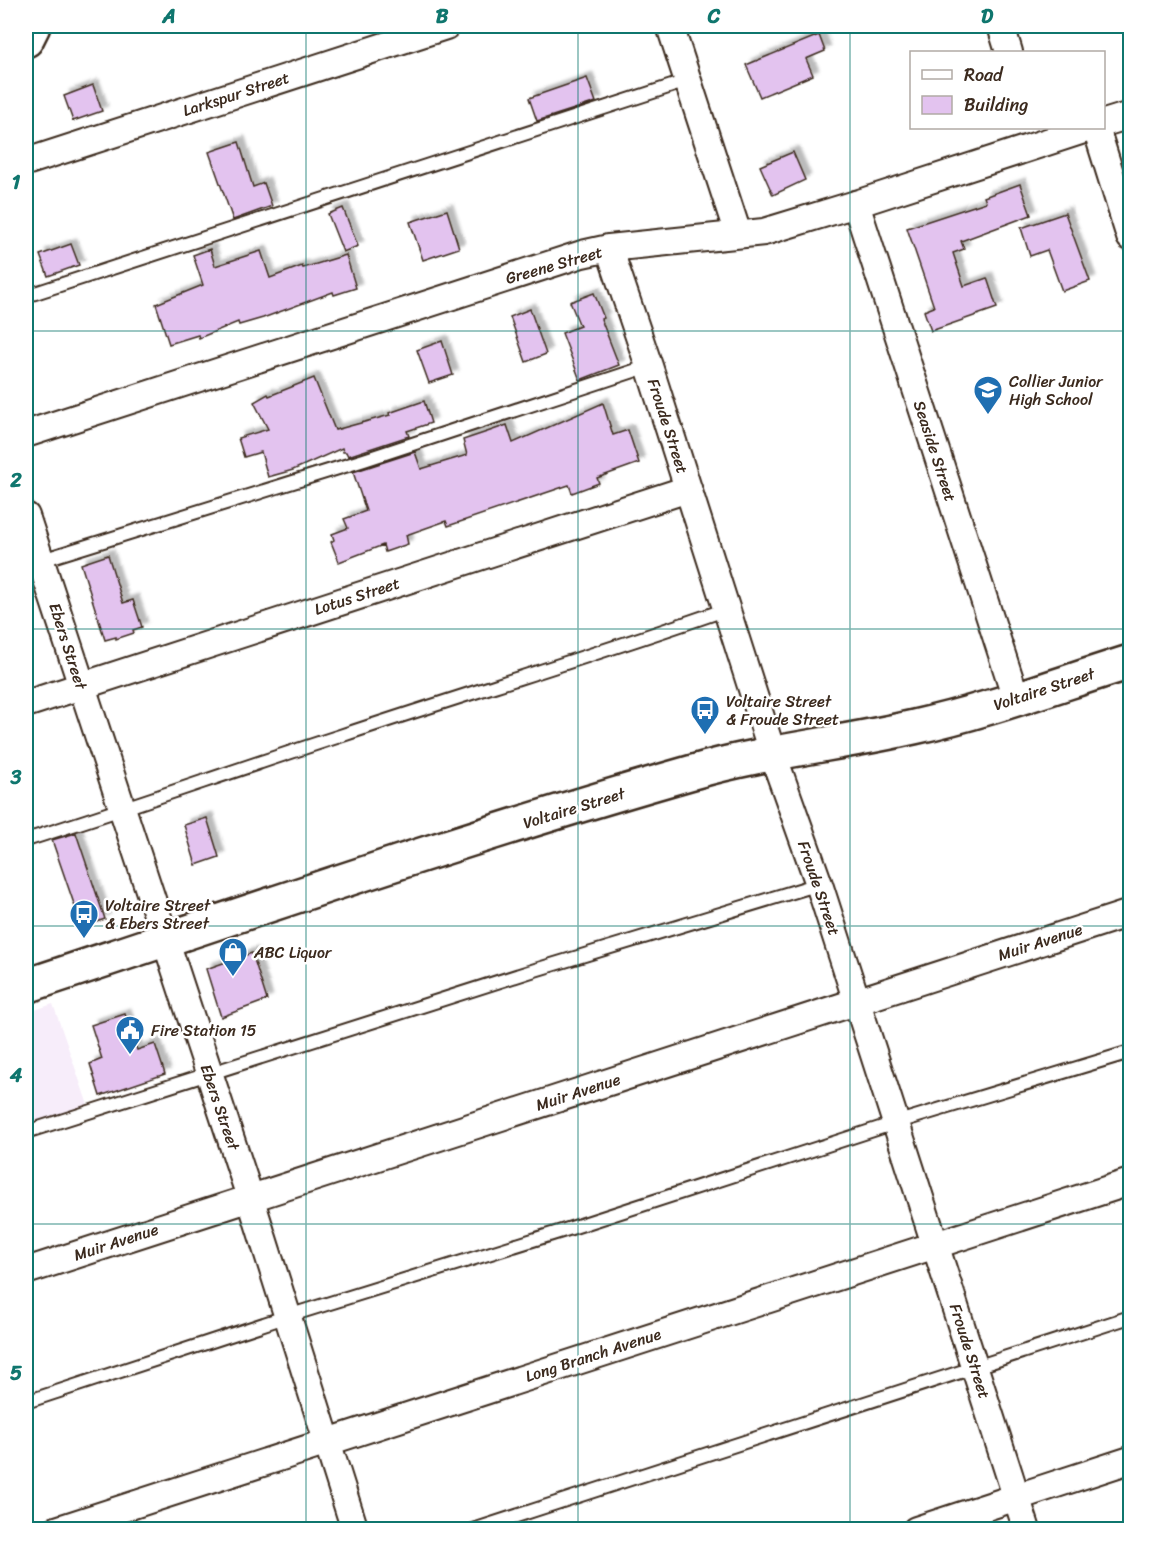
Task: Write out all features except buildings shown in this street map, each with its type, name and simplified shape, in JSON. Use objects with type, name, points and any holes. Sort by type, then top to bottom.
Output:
[{"type":"main road","points":[[26,40],[33,26]]},
{"type":"main road","name":"Voltaire Street","points":[[26,986],[595,800],[772,752],[908,729],[1131,662]]},
{"type":"street","name":"Larkspur Street","points":[[26,162],[446,26]]},
{"type":"street","points":[[670,26],[738,234]]},
{"type":"street","points":[[1000,26],[1009,51]]},
{"type":"street","points":[[1105,123],[1131,115]]},
{"type":"street","name":"Greene Street","points":[[26,434],[582,254],[609,248],[764,232],[856,204],[1036,136],[1083,129]]},
{"type":"street","points":[[1096,129],[1131,237]]},
{"type":"street","name":"Seaside Street","points":[[856,204],[1016,698]]},
{"type":"street","name":"Froude Street","points":[[609,248],[772,752],[819,884],[1027,1530]]},
{"type":"street","name":"Lotus Street","points":[[26,704],[688,489]]},
{"type":"street","name":"Ebers Street","points":[[26,516],[33,563],[82,686],[250,1197],[355,1530]]},
{"type":"street","name":"Muir Avenue","points":[[26,1271],[1131,913]]},
{"type":"street","name":"Long Branch Avenue","points":[[57,1530],[1131,1182]]},
{"type":"street","points":[[916,1530],[1131,1460]]},
{"type":"lane","points":[[26,296],[687,81]]},
{"type":"lane","points":[[33,563],[364,460],[649,366]]},
{"type":"lane","points":[[26,840],[606,651],[727,609]]},
{"type":"lane","points":[[26,1132],[208,1072],[819,884]]},
{"type":"lane","points":[[26,1402],[895,1123],[1131,1052]]},
{"type":"lane","points":[[473,1530],[1131,1317]]},
{"type":"shaded area","points":[[53,1004],[88,1105],[26,1126],[26,1013]]},
{"type":"place","name":"Collier Junior High School","points":[[988,416]]},
{"type":"place","name":"Voltaire Street & Froude Street","points":[[705,736]]},
{"type":"place","name":"Voltaire Street & Ebers Street","points":[[84,940]]},
{"type":"place","name":"ABC Liquor","points":[[233,978]]},
{"type":"place","name":"Fire Station 15","points":[[130,1056]]}]
